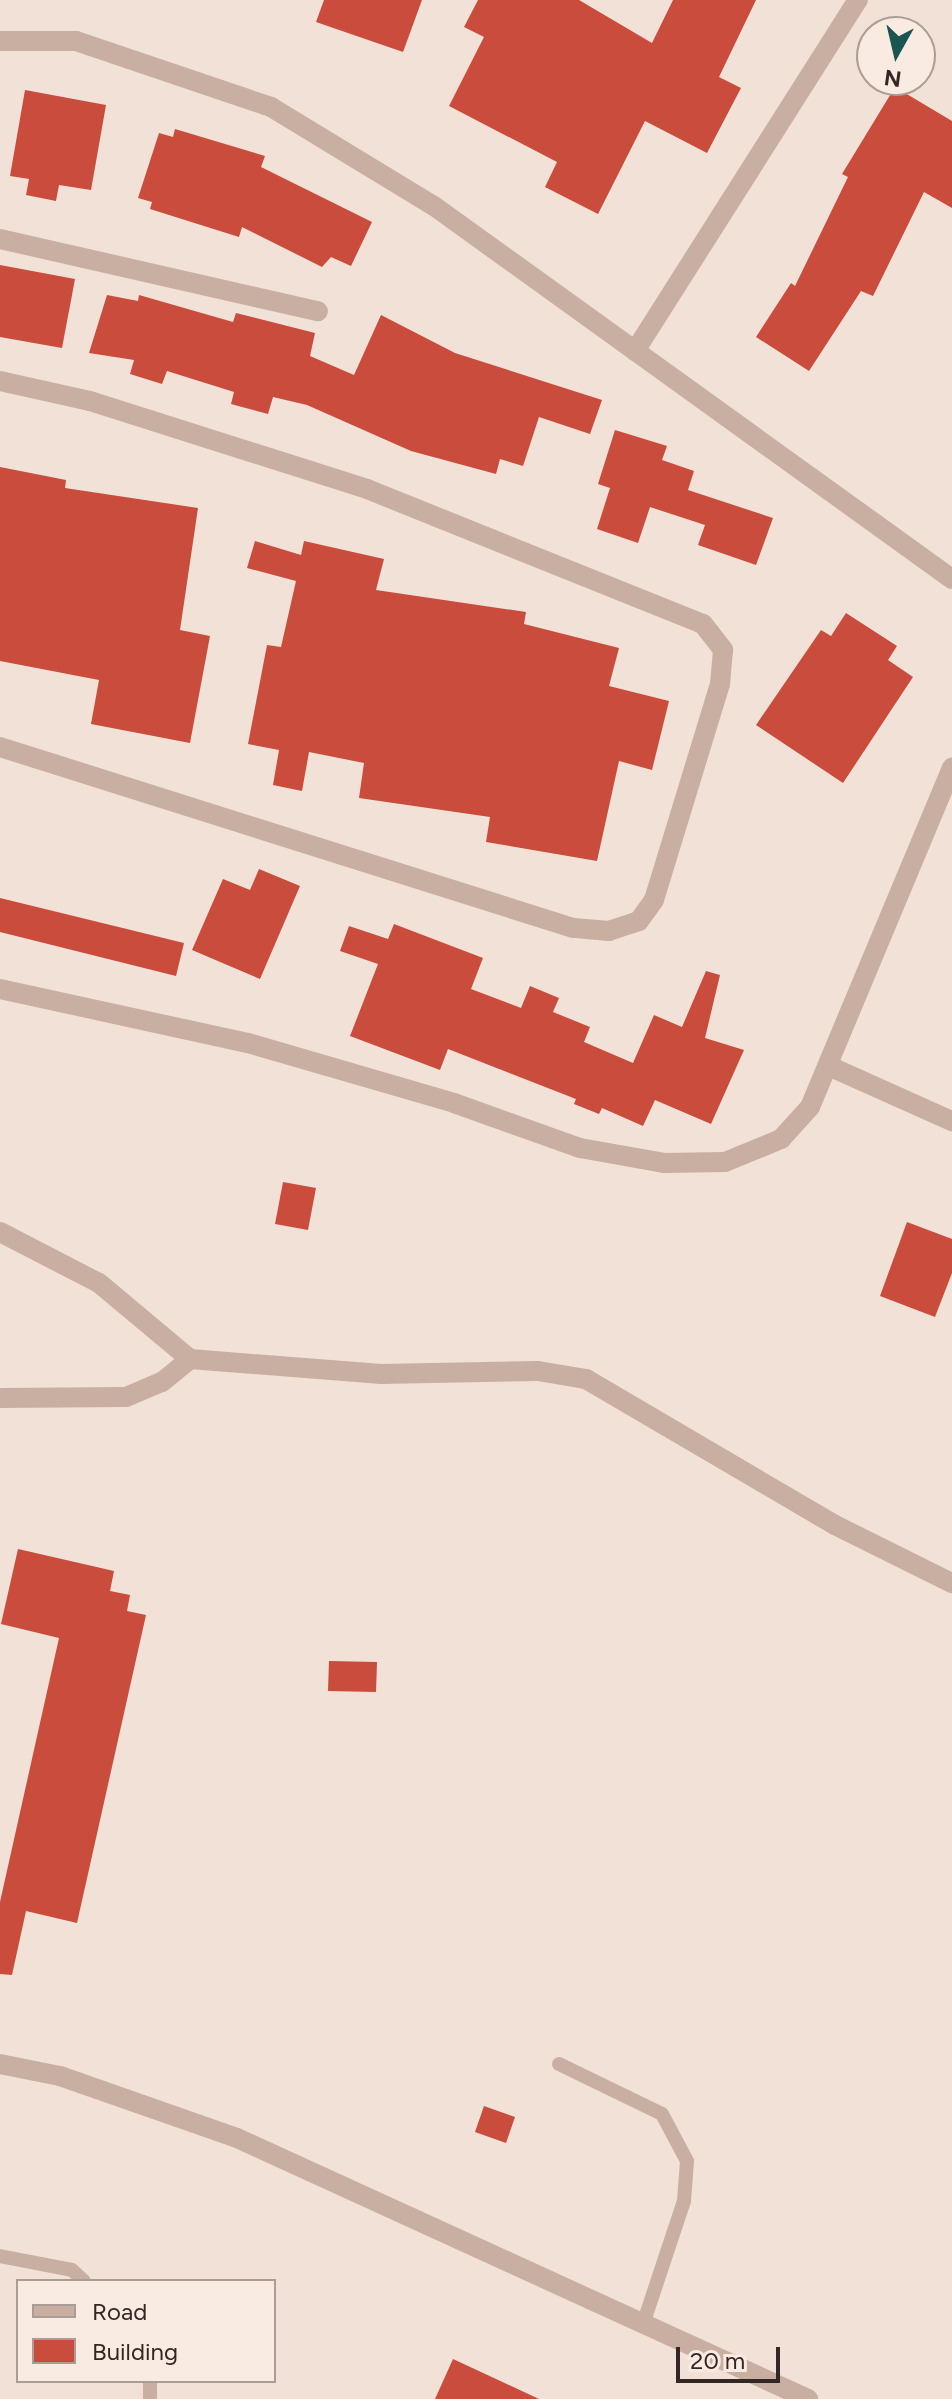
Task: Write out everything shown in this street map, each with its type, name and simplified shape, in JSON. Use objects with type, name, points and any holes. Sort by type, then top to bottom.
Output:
[{"type":"street","points":[[635,351],[858,0]]},
{"type":"street","points":[[0,41],[76,41],[271,107],[434,206],[952,579]]},
{"type":"street","points":[[0,239],[318,311]]},
{"type":"street","points":[[0,381],[90,401],[367,489],[703,624],[723,650],[720,684],[654,900],[639,921],[609,931],[573,928],[0,747]]},
{"type":"street","points":[[0,989],[248,1043],[454,1103],[580,1148],[664,1163],[725,1162],[781,1139],[810,1107],[831,1067],[952,767]]},
{"type":"street","points":[[831,1067],[952,1121]]},
{"type":"street","points":[[0,1232],[99,1283],[190,1359],[381,1374],[538,1371],[586,1379],[847,1531],[952,1583]]},
{"type":"street","points":[[0,1398],[126,1397],[162,1382],[190,1359]]},
{"type":"street","points":[[0,2064],[60,2076],[237,2138],[808,2399]]},
{"type":"lane","points":[[559,2064],[662,2114],[687,2161],[684,2201],[643,2324]]},
{"type":"lane","points":[[0,2256],[72,2270],[82,2279]]},
{"type":"building","points":[[324,0],[422,0],[403,52],[316,22]]},
{"type":"building","points":[[478,0],[579,0],[652,43],[673,0],[756,0],[719,77],[741,88],[707,153],[645,121],[598,214],[545,187],[557,162],[449,106],[484,37],[464,27]]},
{"type":"building","points":[[25,90],[106,105],[91,190],[59,185],[56,201],[26,195],[29,179],[10,176]]},
{"type":"building","points":[[890,96],[910,96],[952,121],[952,208],[924,192],[873,296],[861,291],[809,371],[756,337],[791,283],[795,286],[848,177],[842,174]]},
{"type":"building","points":[[175,129],[265,156],[261,167],[372,222],[351,266],[331,257],[322,267],[242,227],[239,237],[150,209],[152,202],[138,198],[159,133],[173,137]]},
{"type":"building","points":[[0,265],[75,279],[62,348],[0,337]]},
{"type":"building","points":[[107,295],[138,301],[139,295],[233,322],[236,313],[315,333],[310,356],[354,375],[381,315],[455,353],[602,400],[590,434],[539,417],[523,466],[500,459],[496,474],[411,451],[307,405],[273,397],[268,414],[231,404],[234,392],[167,371],[162,384],[130,374],[134,360],[89,353]]},
{"type":"building","points":[[615,430],[667,446],[662,460],[694,471],[688,490],[773,518],[756,565],[698,545],[705,525],[650,507],[638,543],[597,529],[610,488],[598,484]]},
{"type":"building","points":[[0,467],[66,480],[65,488],[198,508],[180,630],[210,636],[190,743],[91,724],[99,680],[0,661]]},
{"type":"building","points":[[255,541],[301,555],[304,541],[384,559],[376,590],[526,612],[524,624],[619,648],[609,686],[669,701],[652,770],[619,761],[597,861],[486,842],[490,817],[359,798],[364,763],[309,752],[302,791],[273,785],[279,750],[248,744],[267,645],[281,647],[296,581],[247,568]]},
{"type":"building","points":[[846,613],[897,646],[888,660],[913,677],[843,783],[756,725],[821,630],[831,636]]},
{"type":"building","points":[[259,869],[300,886],[260,979],[192,950],[223,879],[250,890]]},
{"type":"building","points":[[0,898],[184,943],[176,976],[0,932]]},
{"type":"building","points":[[394,924],[483,958],[471,989],[521,1008],[530,986],[559,998],[553,1012],[590,1027],[584,1042],[633,1063],[654,1015],[682,1027],[706,971],[720,975],[705,1038],[744,1050],[711,1124],[655,1100],[643,1126],[602,1108],[599,1114],[574,1104],[576,1099],[448,1049],[440,1070],[350,1036],[378,964],[340,951],[349,926],[388,939]]},
{"type":"building","points":[[283,1182],[316,1188],[308,1230],[275,1224]]},
{"type":"building","points":[[907,1222],[952,1239],[952,1273],[935,1317],[880,1296]]},
{"type":"building","points":[[18,1549],[114,1571],[110,1591],[130,1595],[127,1611],[146,1615],[77,1923],[26,1911],[12,1975],[0,1974],[0,1902],[59,1638],[1,1624]]},
{"type":"building","points":[[329,1661],[377,1662],[376,1692],[328,1691]]},
{"type":"building","points":[[484,2106],[515,2117],[506,2143],[475,2132]]},
{"type":"building","points":[[453,2359],[539,2399],[435,2399]]}]
